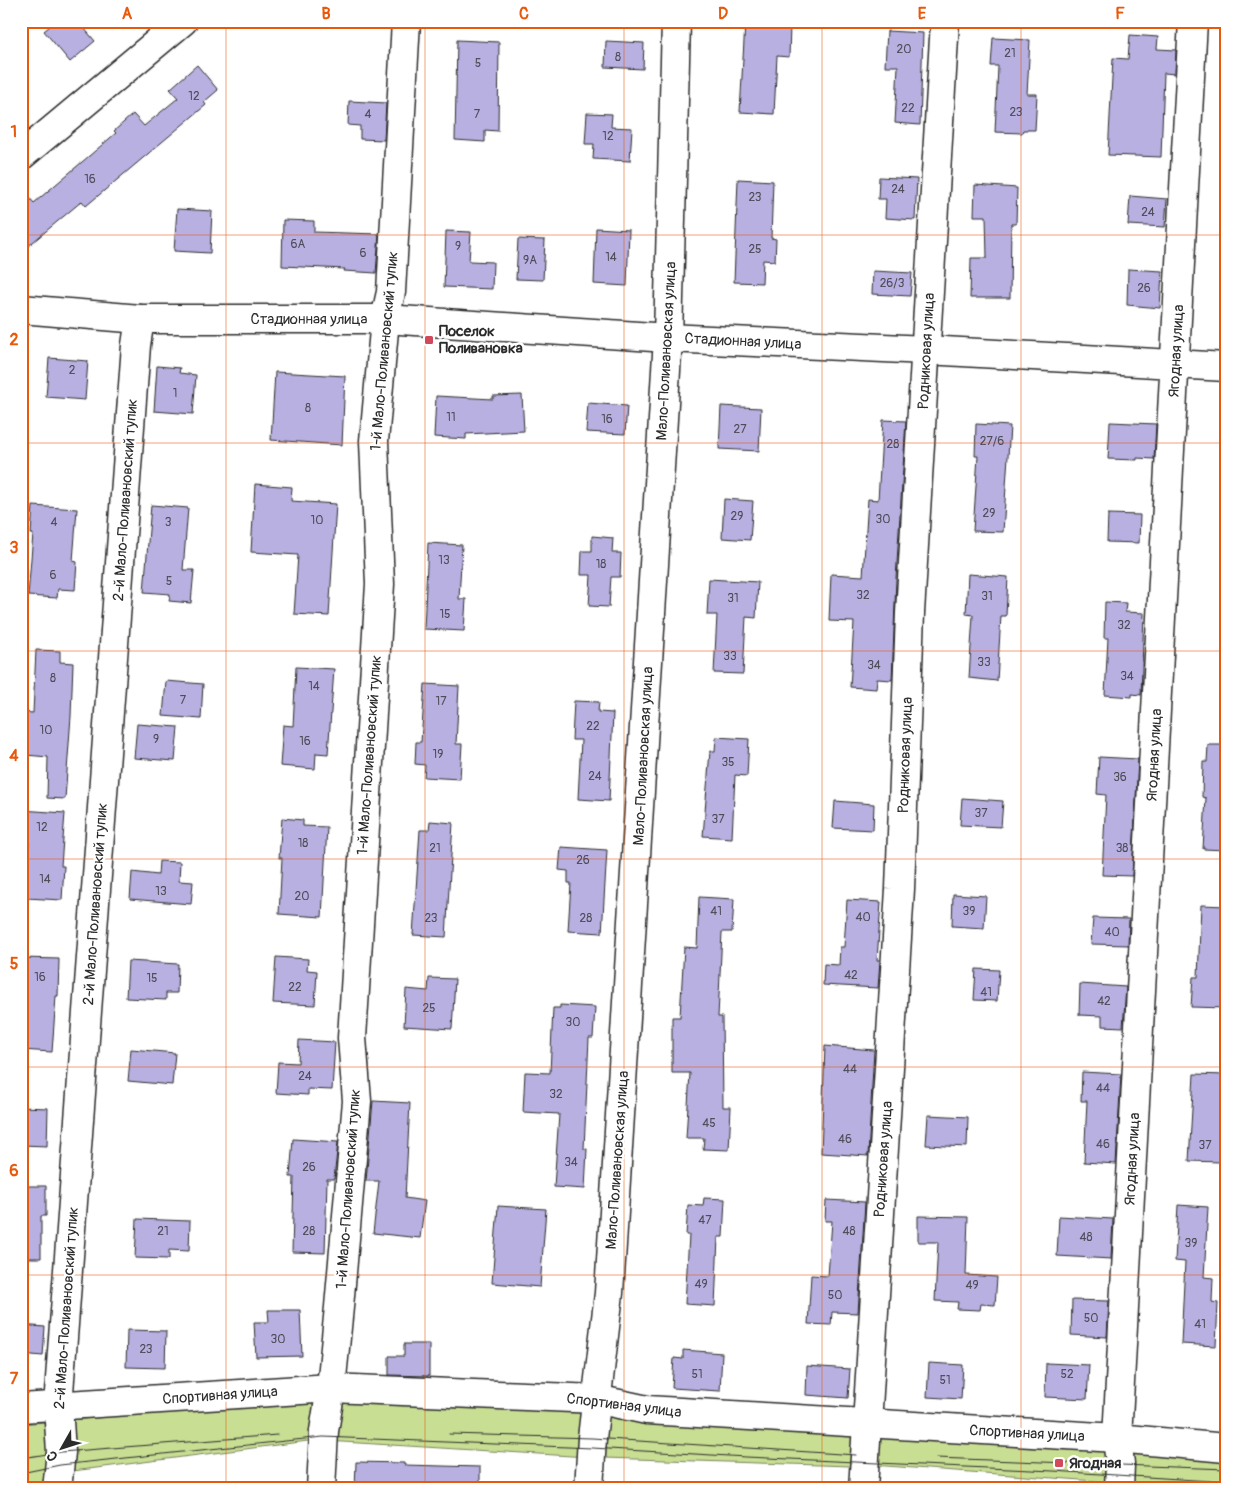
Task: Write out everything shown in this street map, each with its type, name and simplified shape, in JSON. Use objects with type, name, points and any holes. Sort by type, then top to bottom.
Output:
[{"type":"street","points":[[21,156],[183,21]]},
{"type":"street","name":"1-й Мало-Поливановский тупик","points":[[321,1489],[324,1431],[340,1307],[357,1101],[352,1038],[380,584],[374,441],[385,319],[391,292],[406,21]]},
{"type":"street","name":"Мало-Поливановская улица","points":[[590,1489],[596,1399],[609,1293],[668,338],[676,21]]},
{"type":"street","name":"Родниковая улица","points":[[863,1489],[900,889],[910,613],[944,21]]},
{"type":"street","name":"Ягодная улица","points":[[1119,1489],[1120,1464],[1117,1438],[1193,21]]},
{"type":"street","name":"Стадионная улица","points":[[21,309],[140,320],[385,319],[668,338],[1226,367]]},
{"type":"street","name":"2-й Мало-Поливановский тупик","points":[[57,1489],[61,1452],[58,1406],[134,365],[140,320]]},
{"type":"street","name":"Спортивная улица","points":[[21,1408],[331,1388],[596,1399],[648,1410],[1117,1438],[1226,1448]]},
{"type":"green space","points":[[328,1399],[563,1411],[1226,1452],[1226,1489],[1135,1486],[1095,1481],[872,1465],[850,1466],[604,1458],[326,1441],[308,1441],[65,1472],[46,1481],[21,1487],[21,1424]]},
{"type":"building","points":[[56,21],[78,21],[95,41],[70,62],[44,31]]},
{"type":"building","points":[[745,23],[790,26],[789,57],[777,56],[774,114],[740,112]]},
{"type":"building","points":[[887,31],[923,33],[920,125],[895,123],[898,66],[885,66]]},
{"type":"building","points":[[1130,35],[1158,37],[1157,49],[1176,50],[1175,74],[1164,73],[1161,157],[1108,155],[1113,58],[1128,59]]},
{"type":"building","points":[[993,38],[1030,40],[1027,94],[1037,94],[1035,130],[1023,130],[1022,133],[995,132],[998,66],[991,66]]},
{"type":"building","points":[[457,40],[499,42],[498,131],[485,130],[485,142],[455,140]]},
{"type":"building","points":[[606,41],[644,43],[643,69],[605,67]]},
{"type":"building","points":[[197,65],[218,90],[204,102],[206,105],[86,206],[82,201],[21,252],[21,188],[34,203],[116,133],[114,131],[133,114],[144,126],[178,98],[170,89]]},
{"type":"building","points":[[349,101],[386,103],[384,140],[360,139],[360,126],[348,125]]},
{"type":"building","points":[[587,113],[612,114],[611,127],[632,128],[630,161],[593,159],[594,144],[585,144]]},
{"type":"building","points":[[879,177],[917,179],[915,220],[885,218],[886,199],[878,199]]},
{"type":"building","points":[[738,179],[773,181],[771,238],[776,239],[775,261],[763,260],[762,283],[734,282]]},
{"type":"building","points":[[975,185],[1017,188],[1016,224],[1011,224],[1010,298],[970,298],[971,258],[987,258],[986,216],[974,216]]},
{"type":"building","points":[[1130,196],[1167,199],[1165,227],[1128,225]]},
{"type":"building","points":[[177,209],[212,211],[210,253],[174,251]]},
{"type":"building","points":[[283,220],[314,221],[314,232],[379,234],[376,273],[344,271],[345,269],[282,266]]},
{"type":"building","points":[[596,228],[629,230],[627,286],[594,284]]},
{"type":"building","points":[[446,231],[471,232],[469,261],[493,262],[492,289],[444,287]]},
{"type":"building","points":[[518,239],[545,240],[543,280],[516,279]]},
{"type":"building","points":[[1128,269],[1162,271],[1160,308],[1127,305]]},
{"type":"building","points":[[873,271],[912,273],[910,296],[872,294]]},
{"type":"building","points":[[49,358],[88,361],[85,400],[46,397]]},
{"type":"building","points":[[157,366],[180,368],[179,373],[196,375],[193,414],[154,411]]},
{"type":"building","points":[[275,372],[345,376],[342,445],[271,440]]},
{"type":"building","points":[[522,395],[524,431],[466,434],[466,439],[434,437],[436,396],[493,399],[493,396]]},
{"type":"building","points":[[588,403],[627,406],[625,434],[586,432]]},
{"type":"building","points":[[721,406],[761,408],[759,451],[719,449]]},
{"type":"building","points":[[883,420],[906,421],[896,578],[892,680],[877,679],[876,689],[850,687],[854,622],[829,621],[831,574],[863,576],[868,499],[878,500]]},
{"type":"building","points":[[1110,422],[1156,424],[1154,459],[1108,459]]},
{"type":"building","points":[[976,424],[1010,426],[1003,532],[973,531],[978,456],[975,456]]},
{"type":"building","points":[[255,484],[292,487],[291,501],[336,504],[329,616],[294,614],[298,555],[251,552]]},
{"type":"building","points":[[724,499],[753,501],[750,540],[722,538]]},
{"type":"building","points":[[151,505],[188,508],[183,570],[194,570],[191,603],[169,601],[170,594],[144,592]]},
{"type":"building","points":[[33,506],[77,509],[73,561],[77,562],[75,590],[58,589],[57,598],[28,596],[33,534],[31,534]]},
{"type":"building","points":[[1108,514],[1140,515],[1139,543],[1107,542]]},
{"type":"building","points":[[592,536],[613,538],[612,553],[621,553],[620,577],[611,577],[609,607],[589,606],[591,575],[581,575],[582,551],[592,551]]},
{"type":"building","points":[[428,543],[462,545],[459,599],[466,599],[464,631],[424,629]]},
{"type":"building","points":[[968,574],[1008,577],[1006,616],[1001,616],[997,681],[969,678],[973,615],[966,614]]},
{"type":"building","points":[[709,579],[758,582],[756,618],[746,617],[743,674],[714,673],[717,615],[707,615]]},
{"type":"building","points":[[1105,602],[1126,603],[1125,612],[1144,613],[1141,695],[1132,694],[1132,697],[1105,695],[1108,638],[1104,638]]},
{"type":"building","points":[[36,650],[60,651],[60,662],[73,663],[65,799],[47,798],[48,757],[26,755],[26,748],[21,748],[21,712],[33,713]]},
{"type":"building","points":[[296,667],[334,669],[328,754],[316,753],[315,769],[280,766],[283,725],[293,726]]},
{"type":"building","points":[[166,681],[203,684],[201,719],[163,716]]},
{"type":"building","points":[[425,684],[459,686],[456,744],[462,744],[460,779],[424,777],[425,765],[415,764],[416,742],[421,742]]},
{"type":"building","points":[[574,701],[599,702],[598,712],[613,713],[609,801],[578,799],[581,740],[572,740]]},
{"type":"building","points":[[137,724],[178,727],[175,761],[134,758]]},
{"type":"building","points":[[716,737],[749,739],[747,776],[735,775],[732,838],[703,836],[710,751],[715,751]]},
{"type":"building","points":[[1208,745],[1226,745],[1226,850],[1203,849],[1206,798],[1202,797],[1203,762],[1207,762]]},
{"type":"building","points":[[1099,757],[1138,759],[1132,876],[1102,875],[1106,795],[1097,794]]},
{"type":"building","points":[[962,798],[1003,801],[1001,827],[960,825]]},
{"type":"building","points":[[835,801],[874,804],[873,830],[833,828]]},
{"type":"building","points":[[21,810],[65,813],[61,866],[64,866],[62,900],[26,898],[29,841],[21,840]]},
{"type":"building","points":[[282,818],[303,820],[303,826],[327,827],[322,917],[279,914],[282,858],[279,858]]},
{"type":"building","points":[[430,821],[453,823],[446,937],[413,935],[420,830],[429,830]]},
{"type":"building","points":[[561,847],[607,850],[602,933],[568,931],[571,883],[568,883],[568,871],[559,870]]},
{"type":"building","points":[[159,861],[180,862],[179,881],[193,882],[191,904],[130,899],[132,872],[158,875]]},
{"type":"building","points":[[953,894],[986,896],[984,928],[952,926]]},
{"type":"building","points":[[699,897],[734,899],[732,932],[722,932],[718,1017],[722,1017],[723,1107],[731,1107],[729,1150],[703,1149],[704,1138],[686,1138],[690,1073],[672,1073],[672,1017],[680,1017],[684,947],[697,948]]},
{"type":"building","points":[[847,900],[881,902],[877,960],[880,960],[878,988],[823,985],[824,964],[839,965],[840,947],[844,947]]},
{"type":"building","points":[[1201,905],[1226,906],[1226,1008],[1191,1007],[1193,977],[1198,977]]},
{"type":"building","points":[[1093,918],[1129,919],[1128,945],[1091,944]]},
{"type":"building","points":[[276,957],[308,959],[307,970],[317,971],[315,1005],[273,1003]]},
{"type":"building","points":[[22,958],[59,959],[58,996],[56,996],[52,1052],[21,1050],[25,995],[21,995]]},
{"type":"building","points":[[128,961],[178,964],[177,993],[166,993],[166,1000],[126,998]]},
{"type":"building","points":[[976,969],[999,970],[997,1001],[974,1000]]},
{"type":"building","points":[[429,978],[455,979],[452,1029],[404,1026],[406,989],[428,991]]},
{"type":"building","points":[[1080,984],[1126,987],[1123,1027],[1102,1026],[1102,1016],[1079,1015]]},
{"type":"building","points":[[560,1005],[595,1007],[593,1038],[589,1038],[584,1149],[587,1149],[585,1189],[554,1187],[559,1114],[523,1112],[525,1072],[550,1073],[553,1008],[560,1008]]},
{"type":"building","points":[[299,1040],[335,1042],[332,1090],[308,1089],[308,1095],[276,1093],[278,1062],[298,1063]]},
{"type":"building","points":[[825,1046],[874,1050],[868,1156],[821,1153]]},
{"type":"building","points":[[131,1049],[175,1053],[172,1085],[128,1081]]},
{"type":"building","points":[[1082,1072],[1121,1074],[1116,1164],[1084,1162],[1087,1101],[1081,1101]]},
{"type":"building","points":[[1194,1074],[1226,1075],[1226,1097],[1223,1097],[1220,1162],[1189,1161]]},
{"type":"building","points":[[373,1101],[410,1103],[405,1198],[425,1201],[420,1238],[373,1233],[379,1181],[366,1181]]},
{"type":"building","points":[[21,1107],[48,1108],[47,1146],[21,1145]]},
{"type":"building","points":[[928,1115],[968,1117],[967,1147],[926,1145]]},
{"type":"building","points":[[293,1139],[338,1142],[334,1179],[327,1179],[325,1253],[292,1252],[294,1177],[290,1177]]},
{"type":"building","points":[[21,1186],[46,1186],[46,1216],[41,1216],[41,1258],[21,1258]]},
{"type":"building","points":[[704,1198],[725,1199],[723,1237],[718,1237],[715,1306],[685,1304],[689,1235],[686,1235],[688,1205],[703,1206]]},
{"type":"building","points":[[826,1200],[865,1202],[858,1313],[832,1312],[831,1325],[808,1324],[811,1275],[828,1276],[832,1221],[825,1221]]},
{"type":"building","points":[[1178,1205],[1208,1207],[1204,1277],[1213,1278],[1212,1302],[1218,1303],[1216,1346],[1181,1344],[1185,1262],[1175,1261]]},
{"type":"building","points":[[498,1206],[546,1209],[540,1287],[492,1283]]},
{"type":"building","points":[[918,1216],[968,1217],[966,1275],[997,1277],[995,1305],[981,1304],[980,1310],[957,1309],[958,1302],[935,1301],[938,1242],[918,1242]]},
{"type":"building","points":[[1059,1216],[1113,1219],[1111,1259],[1057,1256]]},
{"type":"building","points":[[137,1219],[190,1221],[189,1251],[169,1250],[169,1259],[135,1258]]},
{"type":"building","points":[[1072,1300],[1109,1301],[1107,1337],[1071,1335]]},
{"type":"building","points":[[268,1310],[300,1310],[302,1356],[256,1357],[254,1322],[269,1322]]},
{"type":"building","points":[[21,1325],[45,1327],[43,1356],[21,1354]]},
{"type":"building","points":[[127,1330],[166,1331],[165,1368],[126,1367]]},
{"type":"building","points":[[404,1344],[429,1344],[429,1376],[389,1375],[389,1356],[404,1356]]},
{"type":"building","points":[[683,1350],[722,1353],[720,1391],[672,1388],[674,1358],[683,1359]]},
{"type":"building","points":[[929,1363],[963,1365],[961,1399],[927,1397]]},
{"type":"building","points":[[1046,1363],[1089,1365],[1087,1399],[1045,1397]]},
{"type":"building","points":[[807,1366],[850,1369],[848,1398],[806,1395]]},
{"type":"building","points":[[356,1462],[480,1467],[480,1489],[355,1489]]},
{"type":"tram line","points":[[449,1434],[592,1438],[856,1455]]},
{"type":"tram line","points":[[21,1458],[61,1452],[277,1435]]},
{"type":"tram line","points":[[21,1473],[60,1465],[323,1437],[592,1448],[1053,1471],[1226,1482]]},
{"type":"tram line","points":[[936,1458],[1226,1469]]},
{"type":"place","name":"Поселок Поливановка","points":[[429,340]]},
{"type":"place","name":"Ягодная","points":[[1059,1463]]}]
